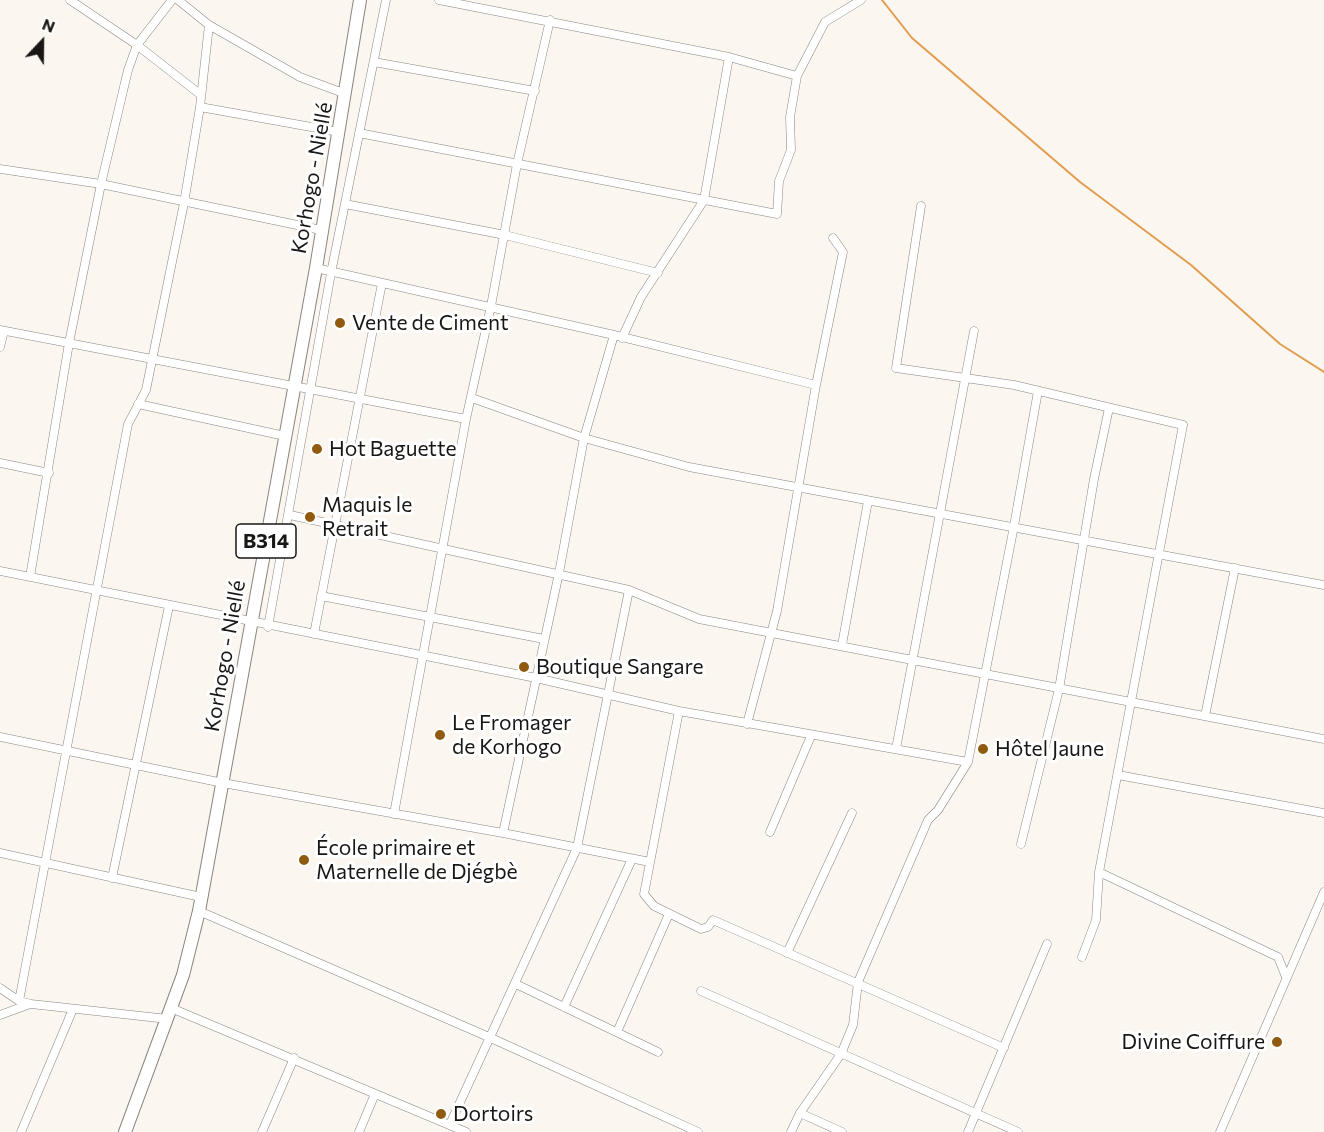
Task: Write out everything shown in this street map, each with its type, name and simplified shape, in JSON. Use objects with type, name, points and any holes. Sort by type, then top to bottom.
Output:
[{"type":"main road","name":"Korhogo - Niellé","points":[[125,1132],[183,975],[199,911],[316,268],[360,0]]},
{"type":"street","points":[[70,0],[137,45],[201,95]]},
{"type":"street","points":[[30,577],[69,343],[101,184],[128,70],[137,45],[172,0]]},
{"type":"street","points":[[178,0],[209,25],[300,77],[345,94]]},
{"type":"street","points":[[268,627],[290,515],[331,273],[386,0]]},
{"type":"street","points":[[439,0],[729,57],[797,76]]},
{"type":"street","points":[[359,133],[777,214],[779,181],[791,150],[790,117],[797,76],[825,22],[861,0]]},
{"type":"street","points":[[394,814],[466,419],[491,306],[517,164],[550,20]]},
{"type":"street","points":[[19,1001],[128,424],[146,390],[184,203],[200,107],[209,25]]},
{"type":"street","points":[[622,338],[641,297],[704,200],[729,57]]},
{"type":"street","points":[[374,62],[535,90]]},
{"type":"street","points":[[200,107],[339,132]]},
{"type":"street","points":[[0,169],[101,184],[321,230]]},
{"type":"street","points":[[345,204],[505,235],[658,273]]},
{"type":"street","points":[[921,206],[896,368],[1038,391],[1183,425],[1133,702],[1099,872],[1096,920],[1082,957]]},
{"type":"street","points":[[747,724],[777,611],[816,385],[843,252],[833,238]]},
{"type":"street","points":[[316,268],[491,306],[816,385]]},
{"type":"street","points":[[314,634],[382,283]]},
{"type":"street","points":[[0,347],[2,330],[466,419]]},
{"type":"street","points":[[896,749],[974,331]]},
{"type":"street","points":[[503,833],[559,573],[584,438],[614,335]]},
{"type":"street","points":[[791,1132],[800,1113],[841,1054],[853,1025],[858,982],[928,820],[938,810],[968,762],[1038,391]]},
{"type":"street","points":[[472,398],[584,438],[689,467],[797,489],[1014,526],[1324,585]]},
{"type":"street","points":[[138,404],[285,436]]},
{"type":"street","points":[[1021,844],[1059,689],[1083,539],[1109,408]]},
{"type":"street","points":[[0,464],[49,473]]},
{"type":"street","points":[[843,645],[867,501]]},
{"type":"street","points":[[290,515],[629,590],[699,619],[1324,739]]},
{"type":"street","points":[[1206,716],[1235,568]]},
{"type":"street","points":[[0,571],[268,627],[536,678],[679,711],[968,762]]},
{"type":"street","points":[[450,1124],[577,848],[629,590]]},
{"type":"street","points":[[321,596],[544,639]]},
{"type":"street","points":[[112,878],[138,765],[169,606]]},
{"type":"street","points":[[679,711],[644,894],[654,906],[701,929],[708,927],[712,920],[858,982],[1004,1048]]},
{"type":"street","points":[[770,832],[811,736]]},
{"type":"street","points":[[0,737],[223,783],[650,862]]},
{"type":"street","points":[[1119,775],[1324,813]]},
{"type":"street","points":[[787,953],[852,813]]},
{"type":"street","points":[[0,853],[201,897]]},
{"type":"street","points":[[564,1007],[632,859]]},
{"type":"street","points":[[1099,872],[1278,957],[1286,977]]},
{"type":"street","points":[[1220,1132],[1324,892]]},
{"type":"street","points":[[199,911],[491,1038],[698,1132]]},
{"type":"street","points":[[617,1032],[669,914]]},
{"type":"street","points":[[968,1132],[1047,944]]},
{"type":"street","points":[[516,984],[658,1052]]},
{"type":"street","points":[[0,988],[19,1001],[31,1004],[73,1009],[169,1014],[294,1058],[465,1132]]},
{"type":"street","points":[[701,991],[1018,1132]]},
{"type":"street","points":[[0,1015],[31,1004]]},
{"type":"street","points":[[21,1132],[73,1009]]},
{"type":"street","points":[[262,1132],[294,1058]]},
{"type":"street","points":[[358,1132],[375,1094]]},
{"type":"street","points":[[800,1113],[842,1132]]},
{"type":"waterway","points":[[882,0],[912,38],[1080,182],[1191,265],[1280,344],[1324,372]]},
{"type":"place","name":"Vente de Ciment","points":[[340,323]]},
{"type":"place","name":"Hot Baguette","points":[[317,449]]},
{"type":"place","name":"Maquis le Retrait","points":[[310,517]]},
{"type":"place","name":"Boutique Sangare","points":[[524,667]]},
{"type":"place","name":"Le Fromager de Korhogo","points":[[440,735]]},
{"type":"place","name":"Hôtel Jaune","points":[[983,749]]},
{"type":"place","name":"École primaire et Maternelle de Djégbè","points":[[304,860]]},
{"type":"place","name":"Divine Coiffure","points":[[1277,1042]]},
{"type":"place","name":"Dortoirs","points":[[441,1114]]}]
